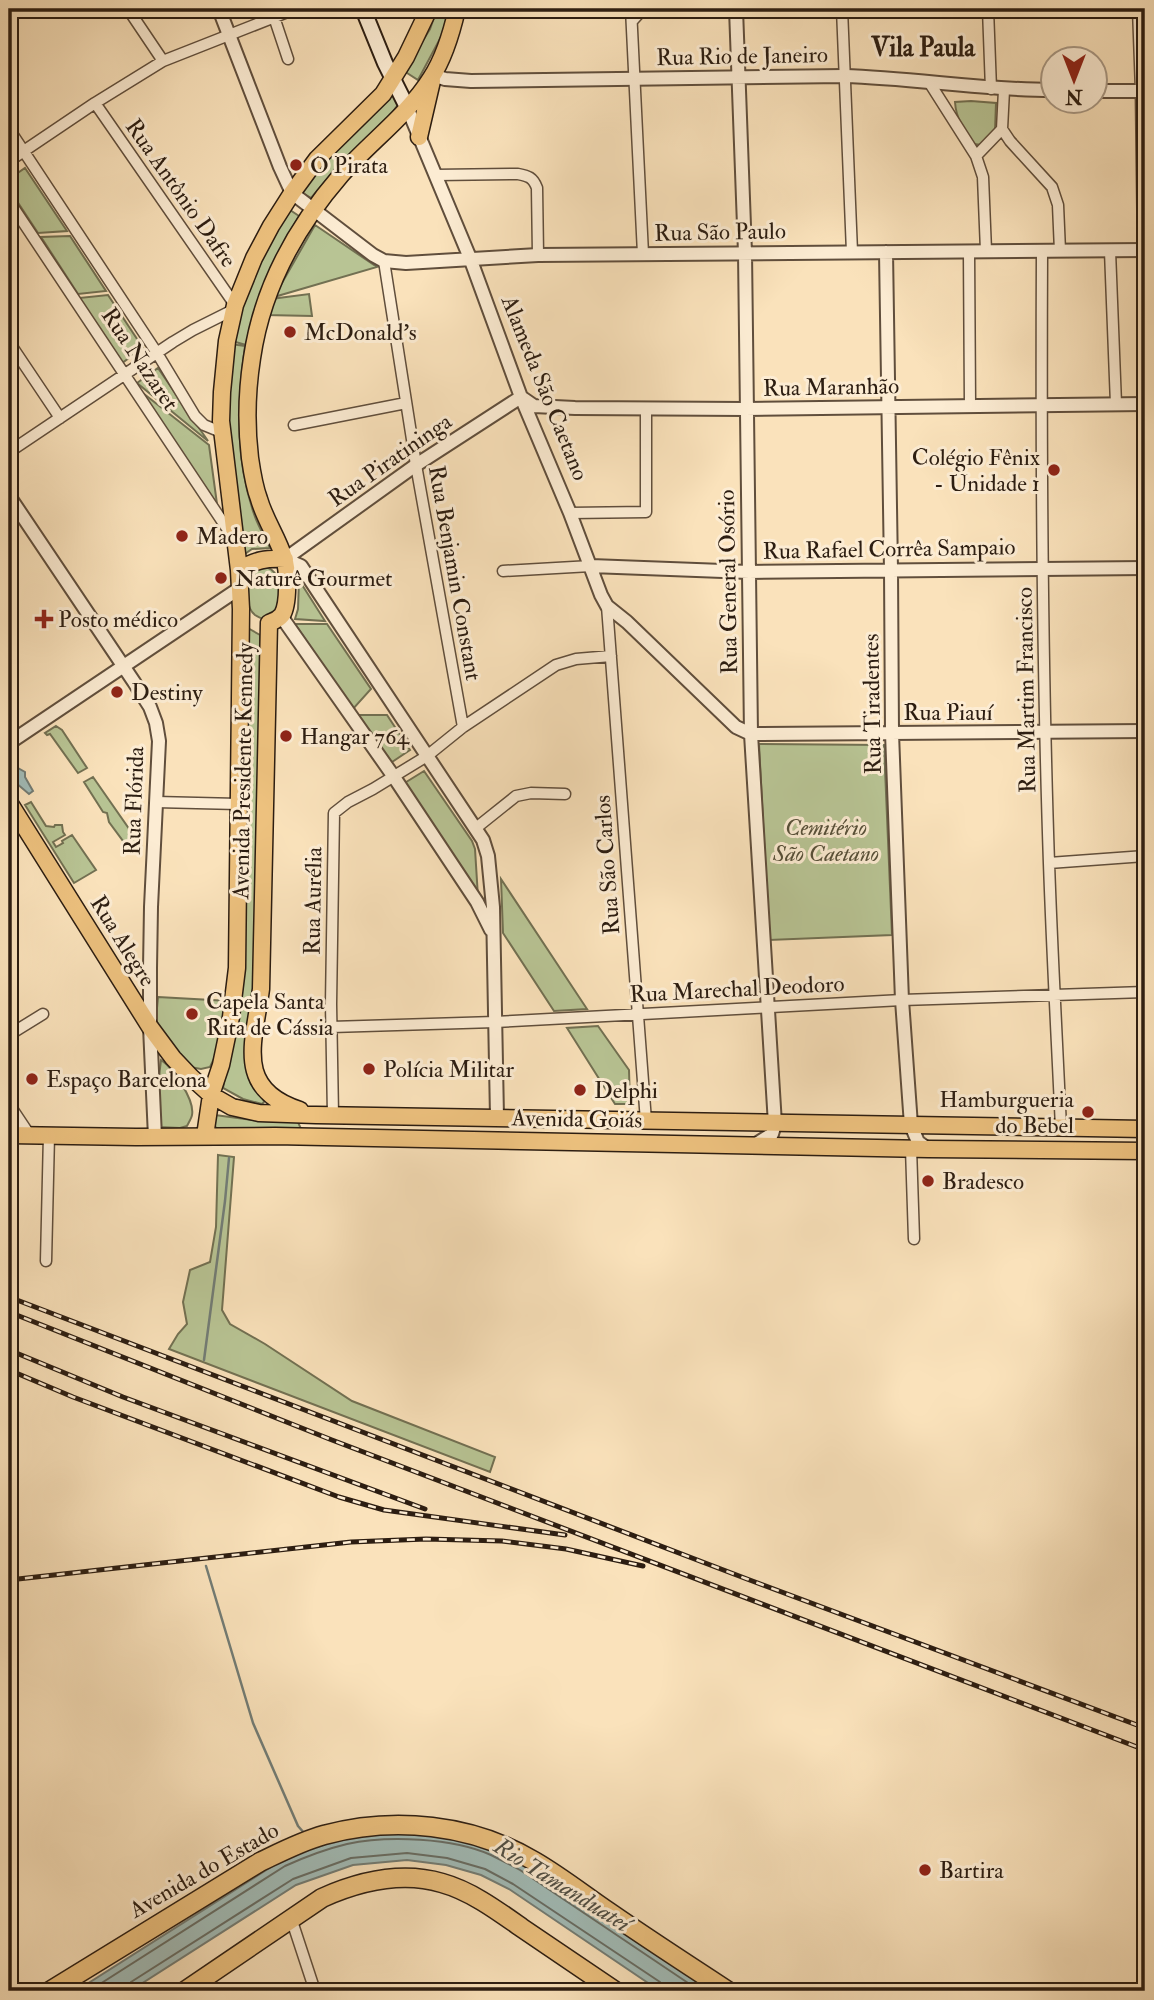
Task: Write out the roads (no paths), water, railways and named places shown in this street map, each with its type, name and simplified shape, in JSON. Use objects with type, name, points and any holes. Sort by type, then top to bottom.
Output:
[{"type":"highway","name":"Avenida do Estado","points":[[50,1991],[260,1862],[323,1835],[401,1824],[427,1826],[492,1840],[532,1859],[728,1991]]},
{"type":"highway","points":[[185,1991],[322,1898],[344,1888],[393,1878],[420,1878],[444,1883],[469,1895],[615,1991]]},
{"type":"main road","name":"Alameda São Caetano","points":[[363,9],[407,107]]},
{"type":"main road","name":"Avenida Presidente Kennedy","points":[[205,1136],[211,1095],[222,1065],[235,988],[242,609],[222,432],[222,392],[234,308],[254,258],[292,193],[317,159],[372,106],[393,79],[429,9]]},
{"type":"main road","name":"Avenida Presidente Kennedy","points":[[316,1115],[292,1107],[266,1091],[257,1080],[253,1063],[261,989],[275,619],[286,603],[287,578],[285,559],[259,502],[250,458],[248,400],[252,359],[258,323],[265,303],[284,258],[312,210],[433,75],[457,9]]},
{"type":"main road","points":[[419,137],[433,75]]},
{"type":"main road","points":[[239,570],[260,559],[285,559]]},
{"type":"main road","points":[[242,609],[255,620],[275,619]]},
{"type":"main road","name":"Rua Alegre","points":[[9,802],[150,1027],[173,1058],[211,1095]]},
{"type":"main road","name":"Avenida Goiás","points":[[211,1095],[227,1105],[247,1111],[316,1115],[1145,1129]]},
{"type":"main road","points":[[275,1136],[329,1131],[333,1126],[333,1115]]},
{"type":"main road","name":"Avenida Goiás","points":[[9,1135],[275,1136],[1145,1151]]},
{"type":"street","points":[[128,9],[163,61]]},
{"type":"street","points":[[219,9],[292,193],[384,261]]},
{"type":"street","points":[[9,161],[163,61],[295,9]]},
{"type":"street","points":[[631,9],[643,254]]},
{"type":"street","points":[[632,20],[643,9]]},
{"type":"street","name":"Rua General Osório","points":[[736,9],[745,253],[751,734],[775,1124]]},
{"type":"street","points":[[842,9],[852,252]]},
{"type":"street","points":[[988,9],[1002,129],[1057,196],[1060,251]]},
{"type":"street","points":[[1138,9],[1143,91],[1144,250]]},
{"type":"street","points":[[274,17],[288,59]]},
{"type":"street","name":"Rua Rio de Janeiro","points":[[433,75],[455,81],[887,77],[998,89],[1038,90]]},
{"type":"street","points":[[929,82],[976,156],[983,177],[986,251]]},
{"type":"street","points":[[1108,91],[1143,91]]},
{"type":"street","name":"Rua Antônio Dafre","points":[[95,103],[234,308]]},
{"type":"street","name":"Alameda São Caetano","points":[[407,107],[470,258],[521,397],[607,606],[736,727],[751,734]]},
{"type":"street","name":"Rua Nazaret","points":[[9,129],[157,353],[195,416],[204,425],[222,432]]},
{"type":"street","points":[[976,156],[1002,129]]},
{"type":"street","points":[[436,176],[529,176],[537,188],[538,255]]},
{"type":"street","name":"Rua Nazaret","points":[[9,201],[235,541]]},
{"type":"street","name":"Rua São Paulo","points":[[384,261],[538,255],[1144,250]]},
{"type":"street","name":"Rua Tiradentes","points":[[886,251],[892,733],[902,1000],[911,1125]]},
{"type":"street","points":[[969,251],[970,405]]},
{"type":"street","points":[[1110,251],[1116,404]]},
{"type":"street","name":"Rua Martim Francisco","points":[[1042,252],[1045,732],[1061,1128]]},
{"type":"street","name":"Rua Benjamin Constant","points":[[384,261],[416,465],[463,727]]},
{"type":"street","points":[[9,452],[157,353],[234,308]]},
{"type":"street","points":[[9,342],[60,418]]},
{"type":"street","name":"Rua Piratininga","points":[[285,559],[416,465],[521,397]]},
{"type":"street","name":"Rua Maranhão","points":[[521,397],[534,406],[646,408],[1145,404]]},
{"type":"street","points":[[294,425],[406,403]]},
{"type":"street","points":[[570,513],[646,512],[646,408]]},
{"type":"street","name":"Rua Flórida","points":[[9,496],[150,707],[156,723],[159,765],[151,907],[150,1027],[155,1137]]},
{"type":"street","points":[[285,559],[300,566],[486,848],[492,890],[494,937],[497,1117]]},
{"type":"street","points":[[503,571],[591,566]]},
{"type":"street","name":"Rua Rafael Corrêa Sampaio","points":[[591,566],[749,572],[1145,568]]},
{"type":"street","points":[[9,743],[240,588]]},
{"type":"street","name":"Rua São Carlos","points":[[607,606],[646,1121]]},
{"type":"street","points":[[275,619],[394,777],[477,902],[494,937]]},
{"type":"street","points":[[394,777],[556,664],[611,656]]},
{"type":"street","name":"Rua Piauí","points":[[751,734],[1145,731]]},
{"type":"street","name":"Rua Aurélia","points":[[333,1115],[331,1027],[334,813],[394,777]]},
{"type":"street","points":[[475,828],[516,796],[531,793],[565,794]]},
{"type":"street","points":[[156,802],[238,804]]},
{"type":"street","points":[[1049,863],[1145,856]]},
{"type":"street","points":[[477,902],[485,899],[492,890]]},
{"type":"street","name":"Rua Marechal Deodoro","points":[[331,1027],[495,1022],[902,1000],[1145,992]]},
{"type":"street","points":[[9,1035],[43,1014]]},
{"type":"street","points":[[9,1104],[29,1134]]},
{"type":"street","points":[[756,1144],[772,1134],[775,1124]]},
{"type":"street","points":[[911,1125],[919,1149],[914,1239]]},
{"type":"street","points":[[46,1261],[49,1135]]},
{"type":"street","points":[[290,1919],[315,1991]]},
{"type":"street","points":[[362,1991],[408,1991]]},
{"type":"water","points":[[14,761],[18,768],[25,772],[33,791],[29,794],[16,783],[14,773],[9,768]]},
{"type":"water","name":"Rio Tamanduateí","points":[[407,1831],[452,1836],[492,1848],[524,1864],[713,1991],[660,1991],[509,1889],[481,1875],[446,1865],[407,1860],[353,1865],[296,1885],[130,1991],[76,1991],[282,1860],[347,1837]]},
{"type":"waterway","points":[[204,1360],[229,1158]]},
{"type":"waterway","points":[[206,1566],[253,1723],[298,1826],[305,1834]]},
{"type":"railway","points":[[9,1297],[1145,1728]]},
{"type":"railway","points":[[9,1312],[332,1440],[1145,1750]]},
{"type":"railway","points":[[9,1350],[123,1397],[425,1509]]},
{"type":"railway","points":[[9,1370],[73,1397],[339,1497],[384,1510],[565,1535]]},
{"type":"railway","points":[[9,1580],[351,1542],[426,1539],[502,1541],[566,1549],[643,1566]]},
{"type":"place","name":"O Pirata","points":[[296,165]]},
{"type":"place","name":"McDonald's","points":[[290,332]]},
{"type":"place","name":"Colégio Fênix - Unidade 1","points":[[1054,470]]},
{"type":"place","name":"Madero","points":[[182,536]]},
{"type":"place","name":"Naturê Gourmet","points":[[221,578]]},
{"type":"place","name":"Posto médico","points":[[44,619]]},
{"type":"place","name":"Destiny","points":[[117,692]]},
{"type":"place","name":"Hangar 764","points":[[286,736]]},
{"type":"place","name":"Capela Santa Rita de Cássia","points":[[192,1014]]},
{"type":"place","name":"Polícia Militar","points":[[369,1069]]},
{"type":"place","name":"Espaço Barcelona","points":[[32,1079]]},
{"type":"place","name":"Delphi","points":[[580,1090]]},
{"type":"place","name":"Hamburgueria do Bebel","points":[[1088,1112]]},
{"type":"place","name":"Bradesco","points":[[928,1181]]},
{"type":"place","name":"Bartira","points":[[925,1870]]},
{"type":"district","name":"Vila Paula","points":[[923,48]]},
{"type":"park label","name":"Cemitério São Caetano","points":[[826,840]]}]
